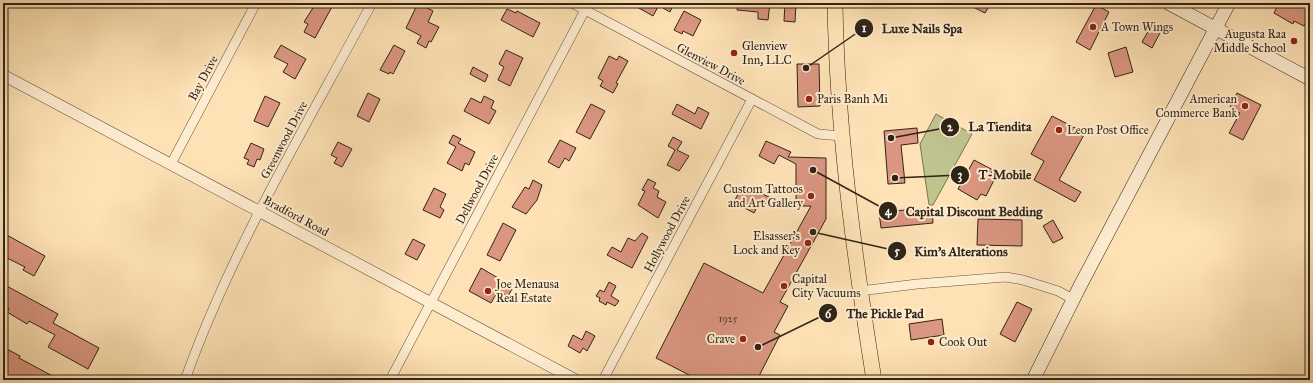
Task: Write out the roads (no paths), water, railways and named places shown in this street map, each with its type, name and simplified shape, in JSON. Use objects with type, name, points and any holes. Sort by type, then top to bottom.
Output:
[{"type":"main road","points":[[835,3],[842,136],[860,292],[874,380]]},
{"type":"main road","points":[[1168,3],[1310,79]]},
{"type":"main road","points":[[1033,380],[1073,299],[1229,3]]},
{"type":"street","name":"Bay Drive","points":[[171,164],[256,3]]},
{"type":"street","name":"Greenwood Drive","points":[[185,380],[203,330],[260,211],[372,3]]},
{"type":"street","name":"Glenview Drive","points":[[572,3],[818,134],[842,136]]},
{"type":"street","name":"Dellwood Drive","points":[[390,380],[585,10]]},
{"type":"street","name":"Bradford Road","points":[[3,75],[576,380]]},
{"type":"street","name":"Hollywood Drive","points":[[603,380],[752,99]]},
{"type":"street","points":[[860,292],[917,284],[1006,278],[1023,280],[1058,291],[1073,299]]},
{"type":"place","name":"A Town Wings","points":[[1093,27]]},
{"type":"place","name":"Augusta Raa Middle School","points":[[1294,41]]},
{"type":"place","name":"Glenview Inn, LLC","points":[[734,53]]},
{"type":"place","name":"Luxe Nails Spa","points":[[806,68]]},
{"type":"place","name":"Paris Banh Mi","points":[[809,99]]},
{"type":"place","name":"American Commerce Bank","points":[[1245,106]]},
{"type":"place","name":"Leon Post Office","points":[[1059,130]]},
{"type":"place","name":"La Tiendita","points":[[891,138]]},
{"type":"place","name":"Capital Discount Bedding","points":[[813,170]]},
{"type":"place","name":"T-Mobile","points":[[895,178]]},
{"type":"place","name":"Custom Tattoos and Art Gallery","points":[[811,196]]},
{"type":"place","name":"Kim's Alterations","points":[[813,232]]},
{"type":"place","name":"Elsasser's Lock and Key","points":[[808,243]]},
{"type":"place","name":"Capital City Vacuums","points":[[784,286]]},
{"type":"place","name":"Joe Menausa Real Estate","points":[[488,291]]},
{"type":"place","name":"Crave","points":[[743,339]]},
{"type":"place","name":"Cook Out","points":[[931,342]]},
{"type":"place","name":"The Pickle Pad","points":[[758,347]]}]
